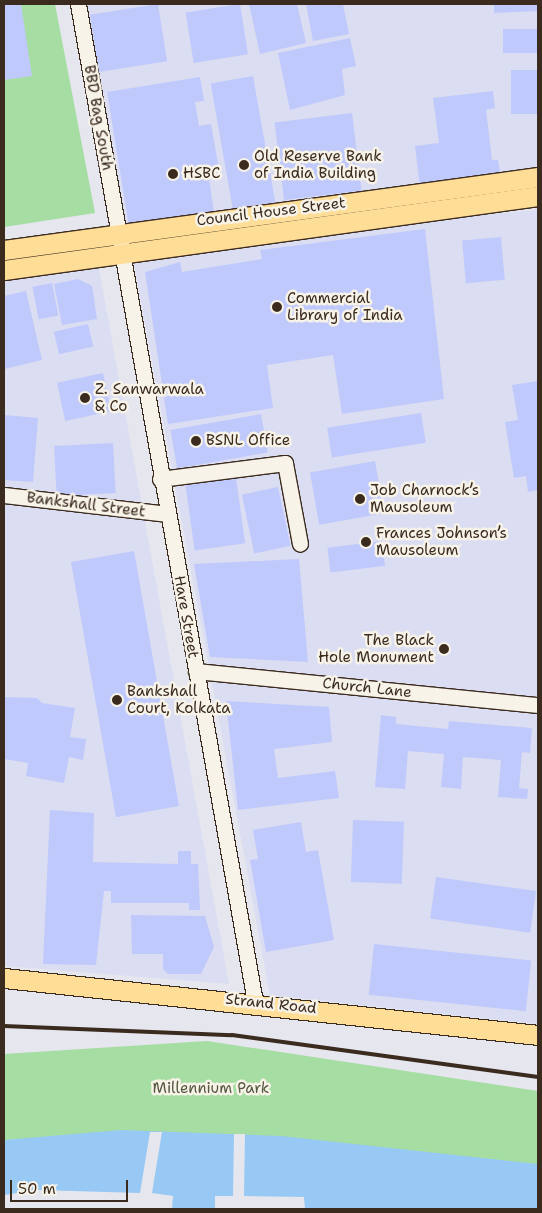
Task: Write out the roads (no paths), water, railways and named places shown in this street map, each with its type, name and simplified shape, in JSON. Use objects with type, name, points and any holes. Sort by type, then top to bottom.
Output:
[{"type":"main road","name":"Council House Street","points":[[4,250],[117,232],[538,177]]},
{"type":"main road","name":"Council House Street","points":[[4,270],[120,252],[538,196]]},
{"type":"main road","name":"Strand Road","points":[[4,978],[255,1002],[538,1035]]},
{"type":"street","name":"BBD Bag South","points":[[78,4],[117,232]]},
{"type":"street","name":"Hare Street","points":[[117,232],[255,1002]]},
{"type":"street","points":[[160,479],[285,464],[300,544]]},
{"type":"street","name":"Bankshall Street","points":[[4,495],[168,514]]},
{"type":"street","name":"Church Lane","points":[[196,671],[538,704]]},
{"type":"water","points":[[121,1130],[281,1136],[538,1164],[538,1209],[4,1209],[4,1140]]},
{"type":"railway","points":[[4,1026],[232,1035],[538,1077]]},
{"type":"place","name":"Old Reserve Bank of India Building","points":[[244,165]]},
{"type":"place","name":"HSBC","points":[[173,174]]},
{"type":"place","name":"Commercial Library of India","points":[[277,307]]},
{"type":"place","name":"Z. Sanwarwala & Co","points":[[85,398]]},
{"type":"place","name":"BSNL Office","points":[[196,441]]},
{"type":"place","name":"Job Charnock’s Mausoleum","points":[[360,499]]},
{"type":"place","name":"Frances Johnson’s Mausoleum","points":[[366,542]]},
{"type":"place","name":"The Black Hole Monument","points":[[444,649]]},
{"type":"place","name":"Bankshall Court, Kolkata","points":[[117,700]]},
{"type":"park label","name":"Millennium Park","points":[[211,1089]]}]
